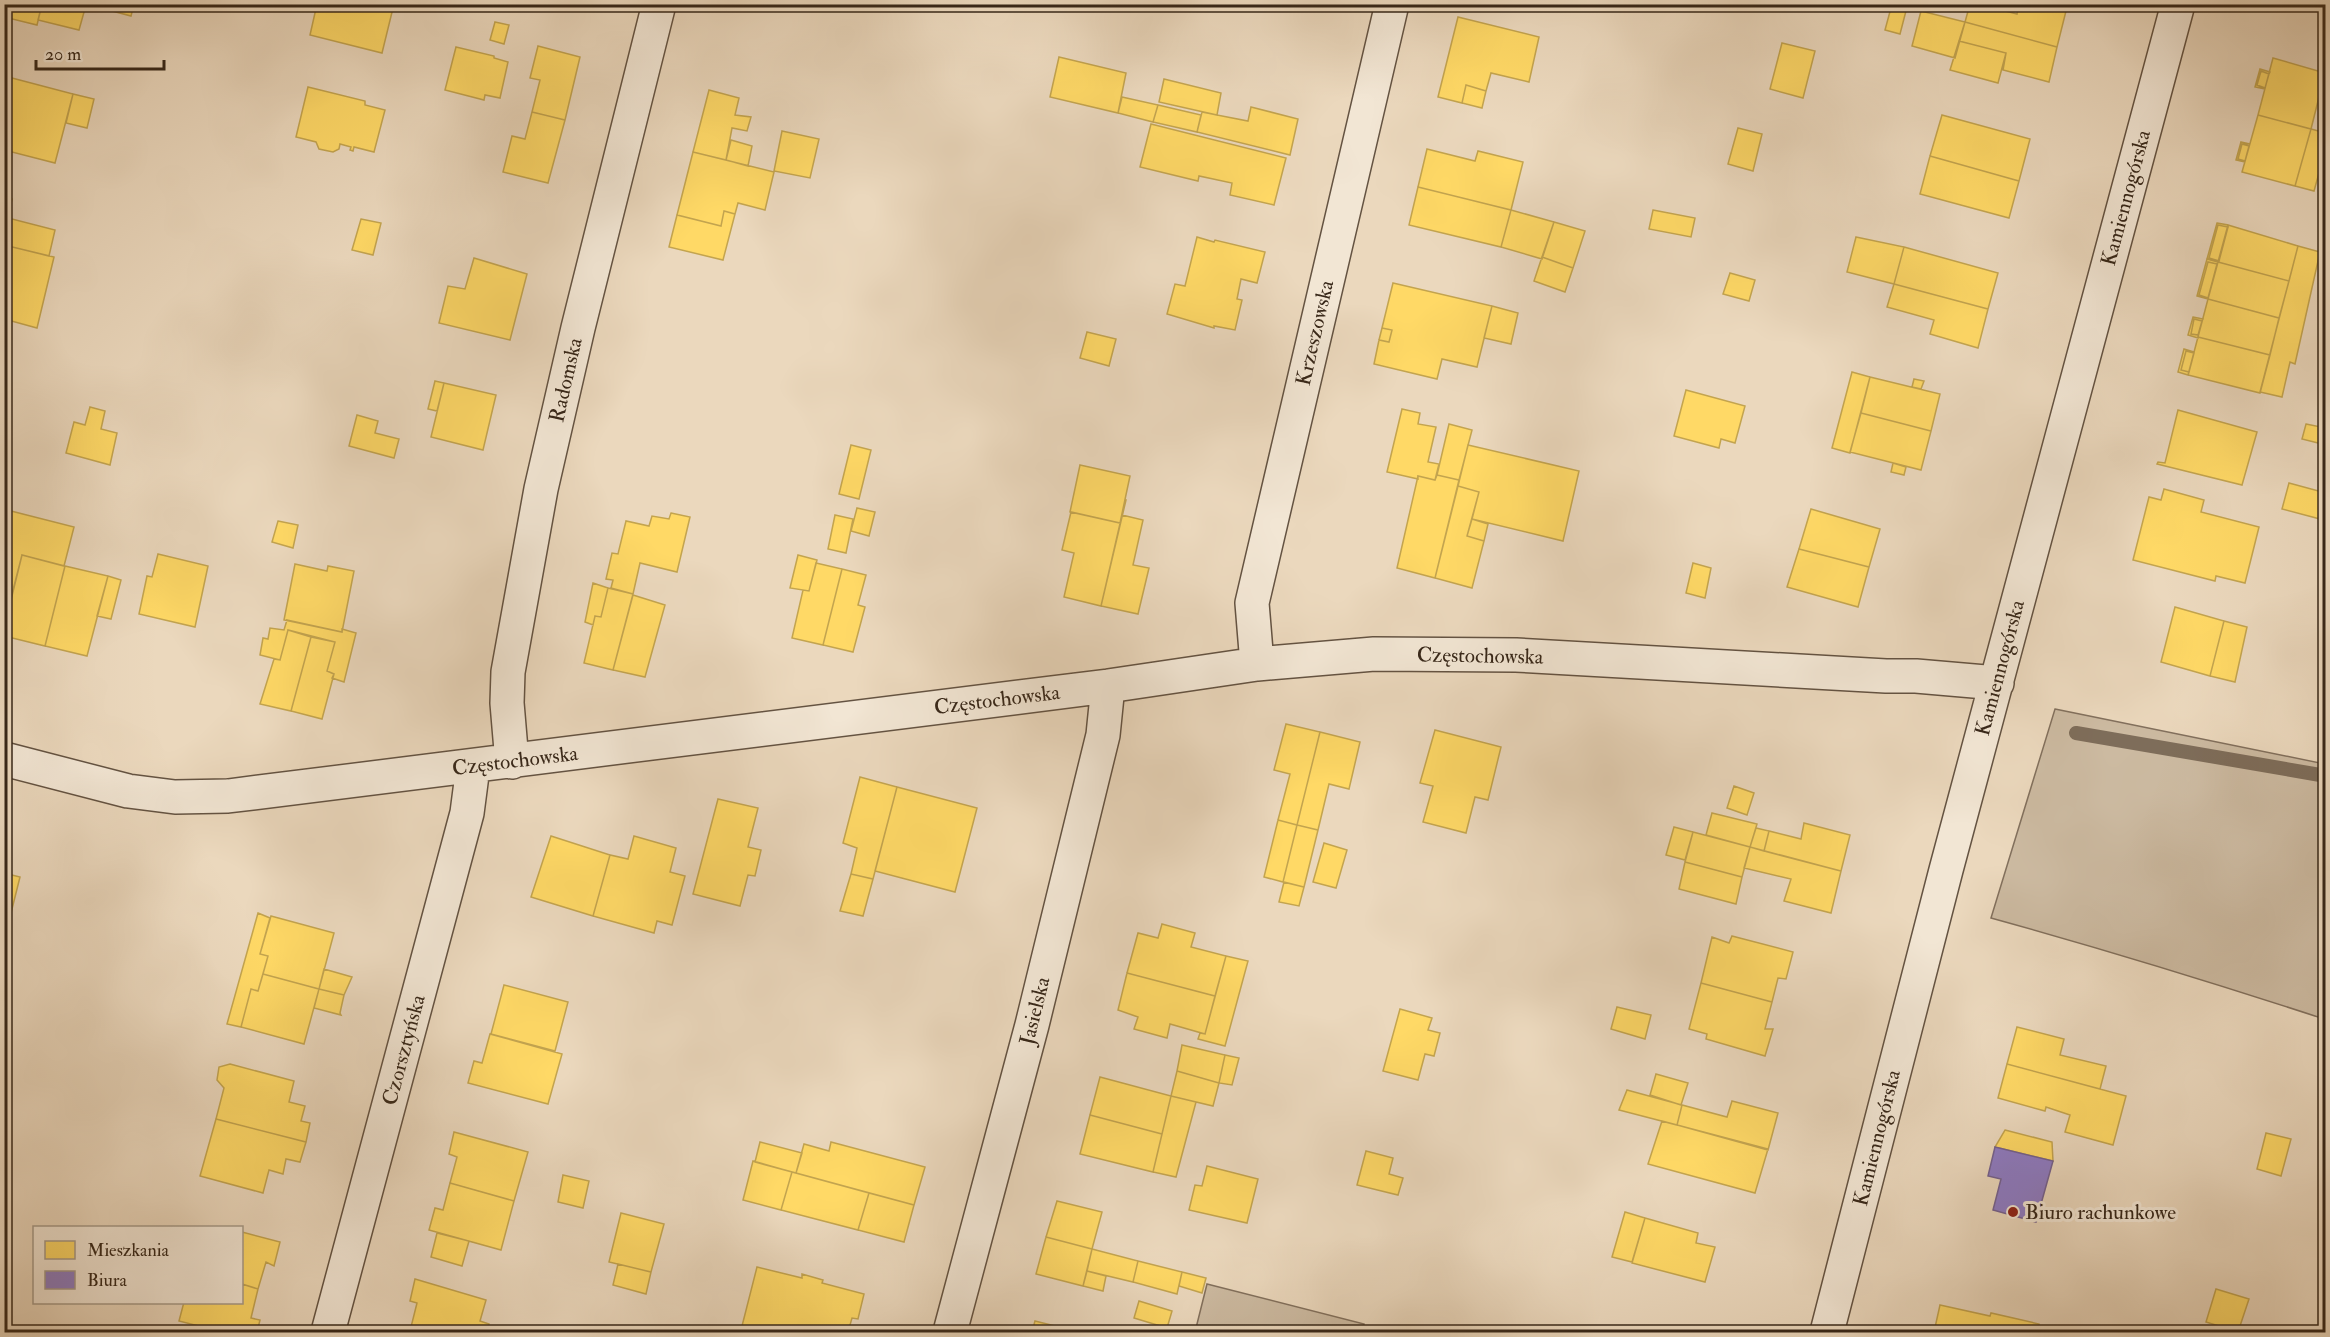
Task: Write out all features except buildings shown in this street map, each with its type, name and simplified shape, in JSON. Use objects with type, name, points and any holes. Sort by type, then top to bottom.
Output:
[{"type":"street","name":"Radomska","points":[[512,762],[507,703],[508,672],[541,489],[578,328],[659,4]]},
{"type":"street","name":"Krzeszowska","points":[[1257,664],[1252,603],[1392,4]]},
{"type":"street","name":"Kamiennogórska","points":[[1827,1332],[1996,683],[2178,4]]},
{"type":"street","name":"Częstochowska","points":[[4,759],[128,791],[175,797],[228,796],[1108,686],[1257,664],[1374,654],[1516,655],[1874,676],[1916,676],[1996,683]]},
{"type":"street","name":"Jasielska","points":[[950,1332],[1032,1025],[1103,735],[1108,686]]},
{"type":"street","name":"Czorsztyńska","points":[[328,1332],[467,813],[473,766]]},
{"type":"shaded area","points":[[2055,709],[2325,764],[2325,1024],[2324,1019],[2241,992],[1991,918]]},
{"type":"shaded area","points":[[1207,1284],[1364,1324],[1362,1332],[1195,1332]]},
{"type":"waterway","points":[[2076,733],[2326,776]]},
{"type":"place","name":"Biuro rachunkowe","points":[[2013,1212]]}]
